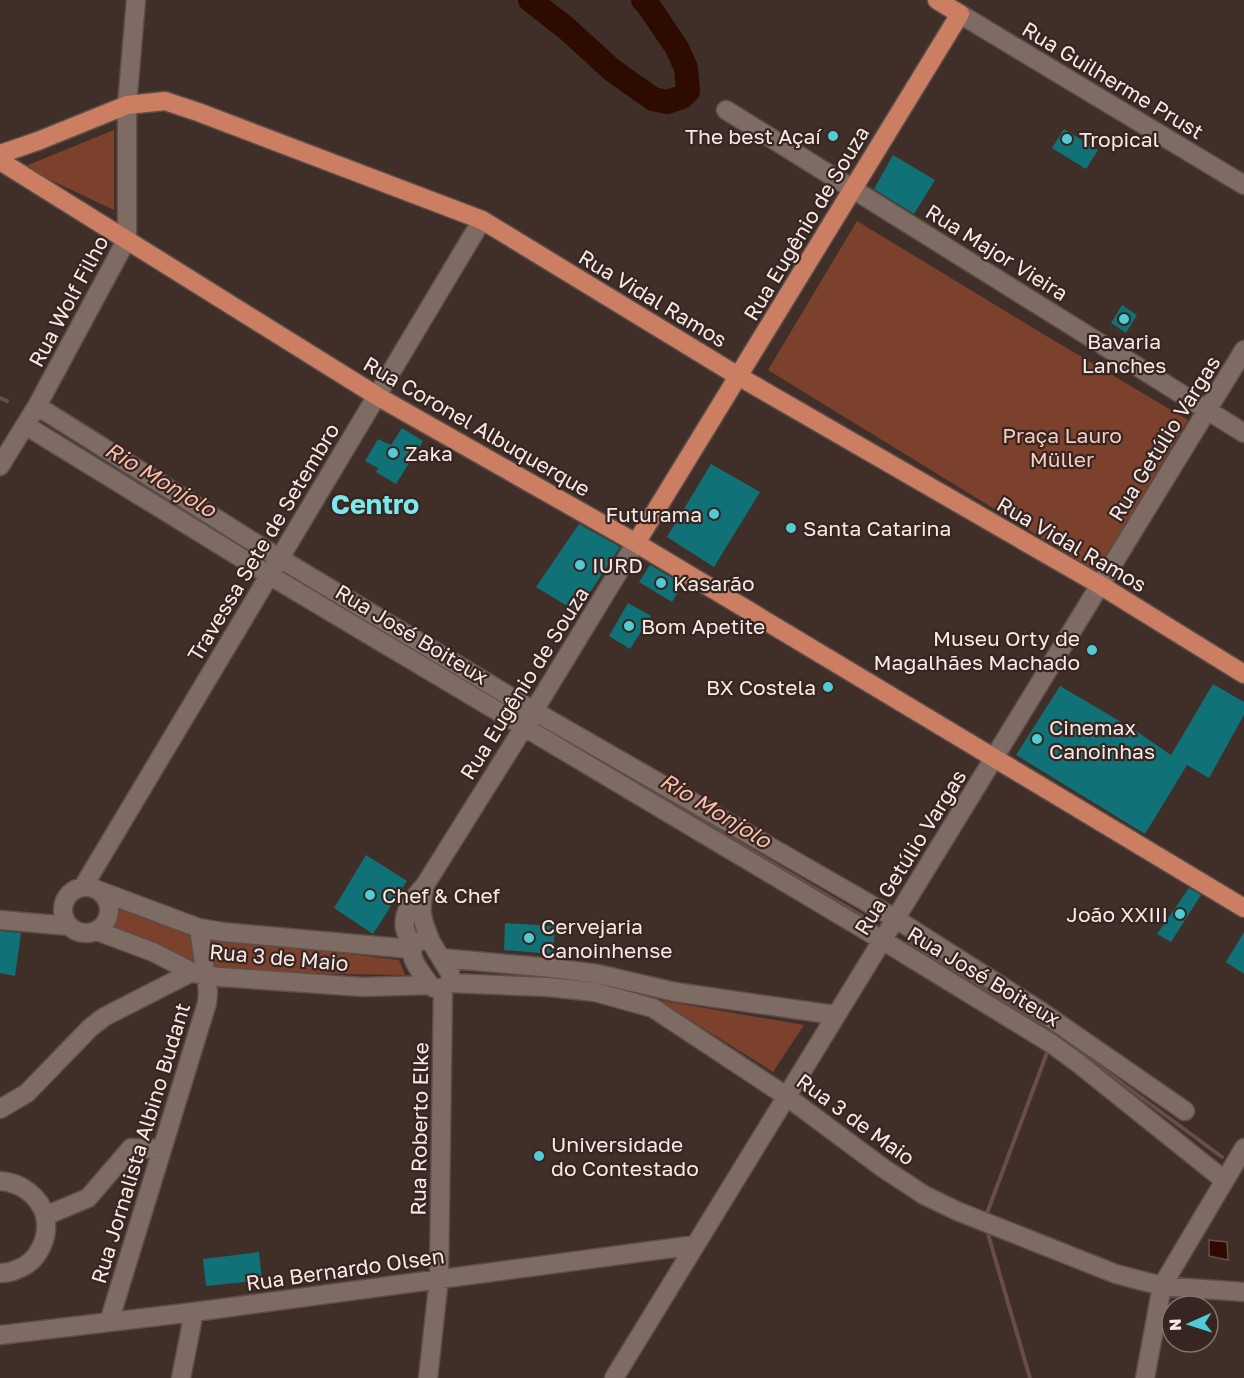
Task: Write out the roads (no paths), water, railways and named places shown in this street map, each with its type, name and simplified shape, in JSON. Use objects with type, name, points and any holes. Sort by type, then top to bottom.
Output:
[{"type":"main road","points":[[937,0],[960,14]]},
{"type":"main road","name":"Rua Eugênio de Souza","points":[[636,543],[960,14]]},
{"type":"main road","name":"Rua Vidal Ramos","points":[[0,154],[127,105],[165,101],[482,220],[738,376],[1100,585],[1244,674]]},
{"type":"main road","name":"Rua Coronel Albuquerque","points":[[0,161],[377,396],[636,543],[1244,908]]},
{"type":"street","name":"Rua Wolf Filho","points":[[0,466],[37,406],[127,239],[127,105],[136,0]]},
{"type":"street","name":"Rua Guilherme Prust","points":[[960,14],[1244,185]]},
{"type":"street","name":"Rua Major Vieira","points":[[726,110],[1244,433]]},
{"type":"street","name":"Travessa Sete de Setembro","points":[[92,889],[269,575],[482,220]]},
{"type":"street","name":"Rua Getúlio Vargas","points":[[614,1378],[1244,350]]},
{"type":"street","name":"Rua José Boiteux","points":[[37,406],[279,558],[534,711],[896,919],[1039,1010],[1185,1111]]},
{"type":"street","name":"Rua José Boiteux","points":[[25,425],[269,575],[882,940],[1052,1044],[1224,1180]]},
{"type":"street","name":"Rua Eugênio de Souza","points":[[441,985],[412,958],[412,948],[405,928],[407,911],[524,728],[636,543]]},
{"type":"street","name":"Rua Eugênio de Souza","points":[[425,885],[420,907],[424,925],[441,958]]},
{"type":"street","points":[[75,889],[92,889],[106,898],[109,907],[108,916],[104,925],[97,931],[77,932],[64,919],[64,902],[75,889]]},
{"type":"street","name":"Rua 3 de Maio","points":[[92,889],[199,928],[223,932],[412,948],[422,940],[431,942]]},
{"type":"street","points":[[0,920],[69,926]]},
{"type":"street","name":"Rua Jornalista Albino Budant","points":[[109,1322],[207,1003],[208,992],[199,974],[199,928]]},
{"type":"street","name":"Rua 3 de Maio","points":[[97,931],[153,952],[199,974],[363,987],[441,985],[549,987],[595,992],[653,1008],[786,1096],[924,1195],[957,1211],[1116,1274],[1162,1286],[1244,1292]]},
{"type":"street","points":[[441,958],[598,974],[662,988],[835,1015]]},
{"type":"street","name":"Rua Roberto Elke","points":[[428,1378],[439,1278],[441,985],[451,978],[441,958]]},
{"type":"street","points":[[508,964],[508,986]]},
{"type":"street","points":[[0,1109],[27,1093],[90,1028],[104,1017],[199,974]]},
{"type":"street","points":[[653,1008],[662,988]]},
{"type":"street","points":[[45,1216],[88,1198],[131,1148],[162,1149]]},
{"type":"street","points":[[1145,1378],[1162,1286],[1244,1148]]},
{"type":"street","points":[[0,1181],[21,1186],[36,1198],[45,1216],[45,1235],[39,1253],[25,1267],[7,1274],[0,1273]]},
{"type":"street","name":"Rua Bernardo Olsen","points":[[0,1335],[194,1312],[695,1245]]},
{"type":"street","points":[[181,1378],[194,1312]]},
{"type":"waterway","points":[[530,0],[566,28],[612,70],[653,99],[667,102],[682,97],[688,91],[686,68],[677,48],[643,0]]},
{"type":"waterway","name":"Rio Monjolo","points":[[0,398],[7,401]]},
{"type":"waterway","name":"Rio Monjolo","points":[[236,544],[258,558]]},
{"type":"waterway","name":"Rio Monjolo","points":[[291,577],[488,695]]},
{"type":"waterway","name":"Rio Monjolo","points":[[548,730],[867,919]]},
{"type":"waterway","points":[[908,941],[1055,1034],[1222,1157]]},
{"type":"waterway","points":[[987,1213],[1048,1050]]},
{"type":"waterway","points":[[988,1234],[1030,1378]]},
{"type":"place","name":"The best Açaí","points":[[833,136]]},
{"type":"place","name":"Tropical","points":[[1067,139]]},
{"type":"place","name":"Bavaria Lanches","points":[[1124,319]]},
{"type":"place","name":"Zaka","points":[[393,453]]},
{"type":"place","name":"Futurama","points":[[714,514]]},
{"type":"place","name":"Santa Catarina","points":[[791,528]]},
{"type":"place","name":"IURD","points":[[580,565]]},
{"type":"place","name":"Kasarão","points":[[661,583]]},
{"type":"place","name":"Bom Apetite","points":[[629,626]]},
{"type":"place","name":"Museu Orty de Magalhães Machado","points":[[1092,650]]},
{"type":"place","name":"BX Costela","points":[[828,687]]},
{"type":"place","name":"Cinemax Canoinhas","points":[[1037,739]]},
{"type":"place","name":"Chef & Chef","points":[[370,895]]},
{"type":"place","name":"João XXIII","points":[[1180,914]]},
{"type":"place","name":"Cervejaria Canoinhense","points":[[529,938]]},
{"type":"place","name":"Universidade do Contestado","points":[[539,1156]]},
{"type":"district","name":"Centro","points":[[375,504]]},
{"type":"park label","name":"Praça Lauro Müller","points":[[1062,447]]}]
